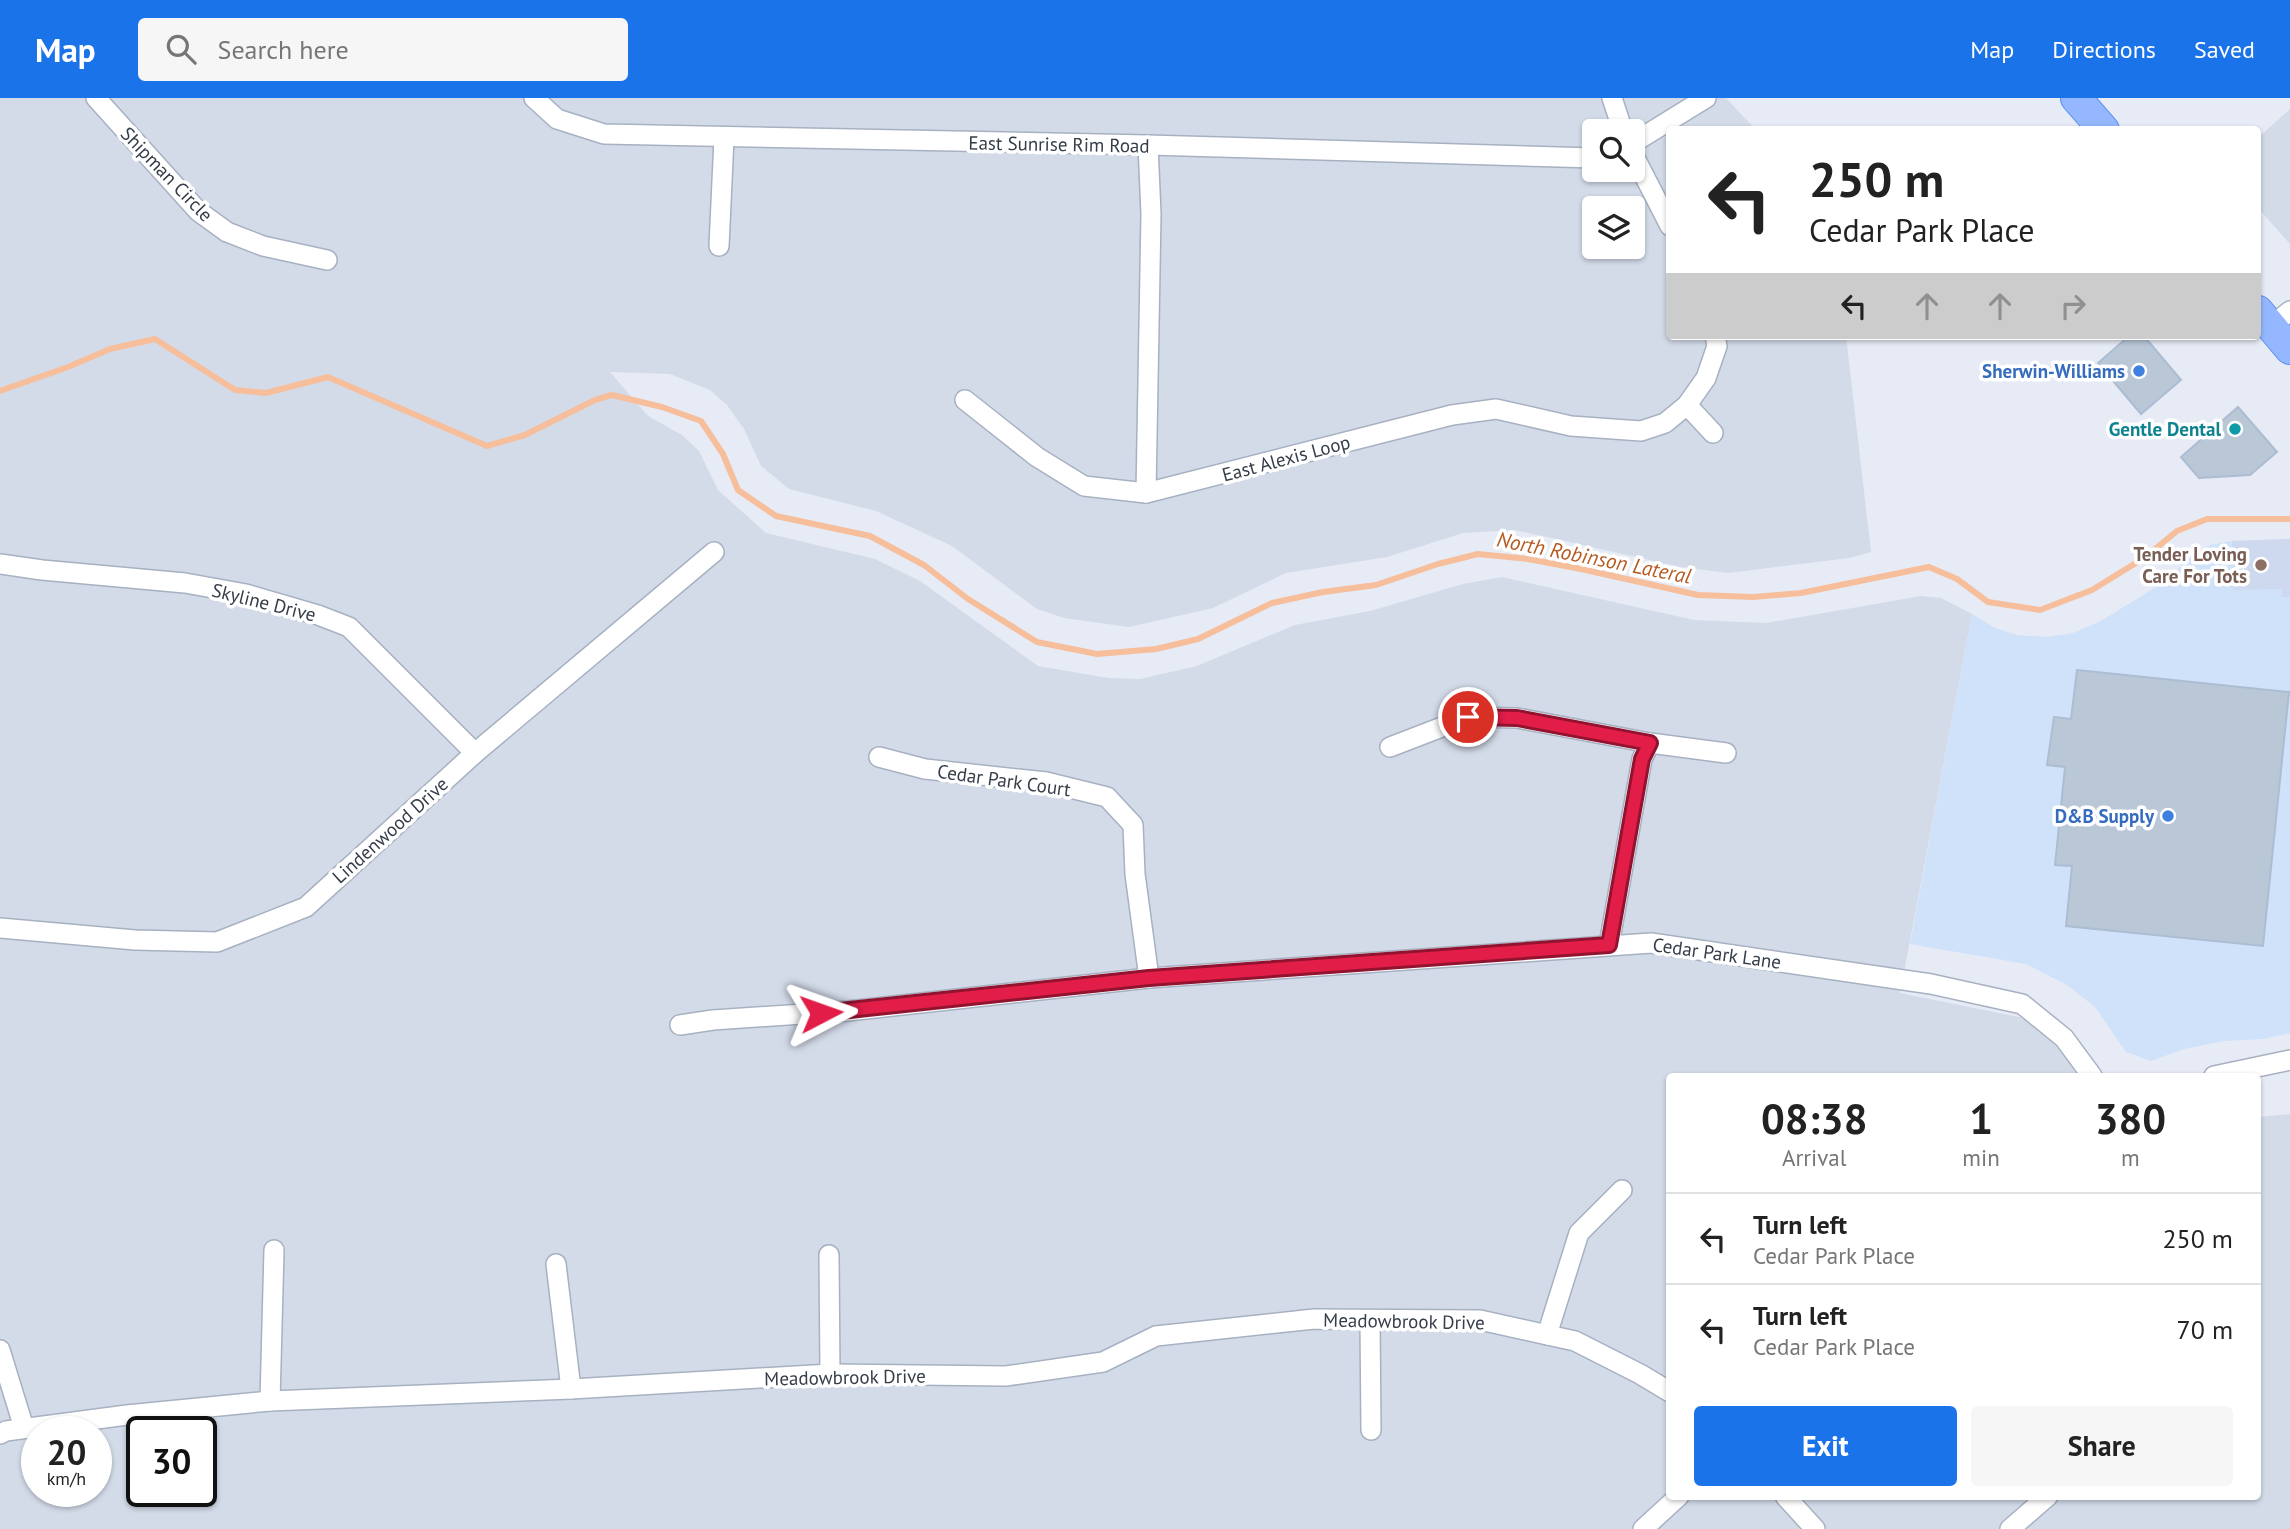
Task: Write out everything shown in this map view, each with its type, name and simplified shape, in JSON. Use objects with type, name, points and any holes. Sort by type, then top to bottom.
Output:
[{"type":"main road","points":[[2076,98],[2100,126]]},
{"type":"street","name":"Shipman Circle","points":[[96,98],[198,211],[227,233],[263,246],[327,261]]},
{"type":"street","name":"East Sunrise Rim Road","points":[[534,98],[557,119],[604,134],[1148,145],[1582,158]]},
{"type":"street","points":[[1612,98],[1619,119]]},
{"type":"street","points":[[1645,136],[1706,98]]},
{"type":"street","points":[[719,246],[724,138]]},
{"type":"street","points":[[965,400],[1037,457],[1084,486],[1146,493],[1151,214],[1148,145]]},
{"type":"street","points":[[1645,177],[1666,218]]},
{"type":"street","name":"East Alexis Loop","points":[[1146,493],[1452,415],[1496,409],[1571,426],[1641,432],[1665,423],[1687,404],[1706,378],[1717,346],[1716,340]]},
{"type":"street","points":[[1687,404],[1713,433]]},
{"type":"street","name":"Lindenwood Drive","points":[[0,928],[135,940],[217,942],[306,907],[474,754],[714,552]]},
{"type":"street","name":"Skyline Drive","points":[[0,564],[185,583],[246,594],[349,627],[474,754]]},
{"type":"street","points":[[1390,747],[1468,717],[1517,718],[1650,743],[1726,753]]},
{"type":"street","points":[[1609,945],[1642,759],[1650,743]]},
{"type":"street","name":"Cedar Park Court","points":[[879,757],[925,769],[1046,782],[1107,797],[1133,825],[1135,874],[1149,978]]},
{"type":"street","name":"Cedar Park Lane","points":[[680,1025],[713,1020],[848,1011],[1149,978],[1651,943],[1931,984],[2022,1004],[2064,1038],[2090,1073]]},
{"type":"street","points":[[2228,1073],[2290,1060]]},
{"type":"street","points":[[1547,1335],[1579,1233],[1622,1190]]},
{"type":"street","points":[[270,1401],[274,1250]]},
{"type":"street","points":[[829,1255],[830,1374]]},
{"type":"street","points":[[556,1264],[570,1389]]},
{"type":"street","name":"Meadowbrook Drive","points":[[112,1417],[270,1401],[570,1389],[830,1374],[1006,1376],[1103,1362],[1156,1336],[1314,1320],[1480,1320],[1575,1341],[1666,1390]]},
{"type":"street","points":[[1370,1320],[1371,1430]]},
{"type":"street","points":[[0,1350],[21,1418]]},
{"type":"street","name":"Meadowbrook Drive","points":[[0,1434],[21,1428]]},
{"type":"street","points":[[1643,1529],[1675,1500]]},
{"type":"street","points":[[1790,1500],[1815,1529]]},
{"type":"street","points":[[2010,1529],[2043,1500]]},
{"type":"shaded area","points":[[0,98],[1726,98],[1752,126],[1666,126],[1666,340],[1846,340],[1871,552],[1849,558],[1728,573],[1681,567],[1515,530],[1463,533],[1387,557],[1286,573],[1213,608],[1129,627],[1064,618],[1037,609],[952,546],[876,511],[789,489],[761,466],[744,429],[727,405],[710,390],[670,374],[610,372],[648,416],[682,435],[699,451],[718,490],[766,533],[875,559],[920,581],[1038,666],[1108,678],[1140,679],[1197,666],[1295,625],[1370,611],[1463,584],[1502,577],[1694,620],[1766,623],[1921,596],[1941,598],[1972,614],[1900,993],[2019,1017],[2058,1042],[2080,1073],[1666,1073],[1666,1500],[2261,1500],[2261,1117],[2290,1114],[2290,1529],[0,1529]]},
{"type":"shaded area","points":[[2290,109],[2290,244],[2261,211],[2261,135]]},
{"type":"shaded area","points":[[2290,539],[2290,1033],[2184,1049],[2151,1061],[2126,1052],[2095,1007],[2067,985],[2026,964],[1910,944],[1972,614],[1995,628],[2017,635],[2047,637],[2073,633],[2099,622],[2163,583],[2195,553],[2210,545],[2232,541]]},
{"type":"shaded area","name":"Tender Loving Care For Tots","points":[[2290,539],[2290,597],[2282,597],[2281,589],[2233,590],[2232,541]]},
{"type":"building","name":"Sherwin-Williams","points":[[2124,340],[2147,340],[2181,380],[2141,414],[2098,363]]},
{"type":"building","name":"Gentle Dental","points":[[2238,407],[2277,452],[2250,475],[2199,478],[2181,457]]},
{"type":"building","name":"D&B Supply","points":[[2077,670],[2289,692],[2263,946],[2066,926],[2072,866],[2055,865],[2065,767],[2047,765],[2054,717],[2071,719]]},
{"type":"waterway","name":"North Robinson Lateral","points":[[0,391],[110,349],[155,339],[235,390],[266,393],[328,377],[487,446],[525,435],[595,400],[612,395],[662,407],[701,421],[723,454],[738,490],[776,516],[870,536],[924,565],[968,599],[1037,642],[1097,654],[1156,649],[1198,639],[1272,603],[1323,592],[1376,585],[1478,554],[1528,559],[1698,595],[1753,597],[1801,593],[1929,567],[1957,579],[1988,602],[2040,610],[2092,590],[2144,558],[2177,531],[2207,519],[2290,519]]},
{"type":"place","name":"Sherwin-Williams","points":[[2139,371]]},
{"type":"place","name":"Gentle Dental","points":[[2235,429]]},
{"type":"place","name":"Tender Loving Care For Tots","points":[[2261,565]]},
{"type":"place","name":"D&B Supply","points":[[2168,816]]},
{"type":"route","points":[[821,1013],[1149,978],[1609,945],[1642,759],[1650,743],[1517,718],[1468,717]]}]
